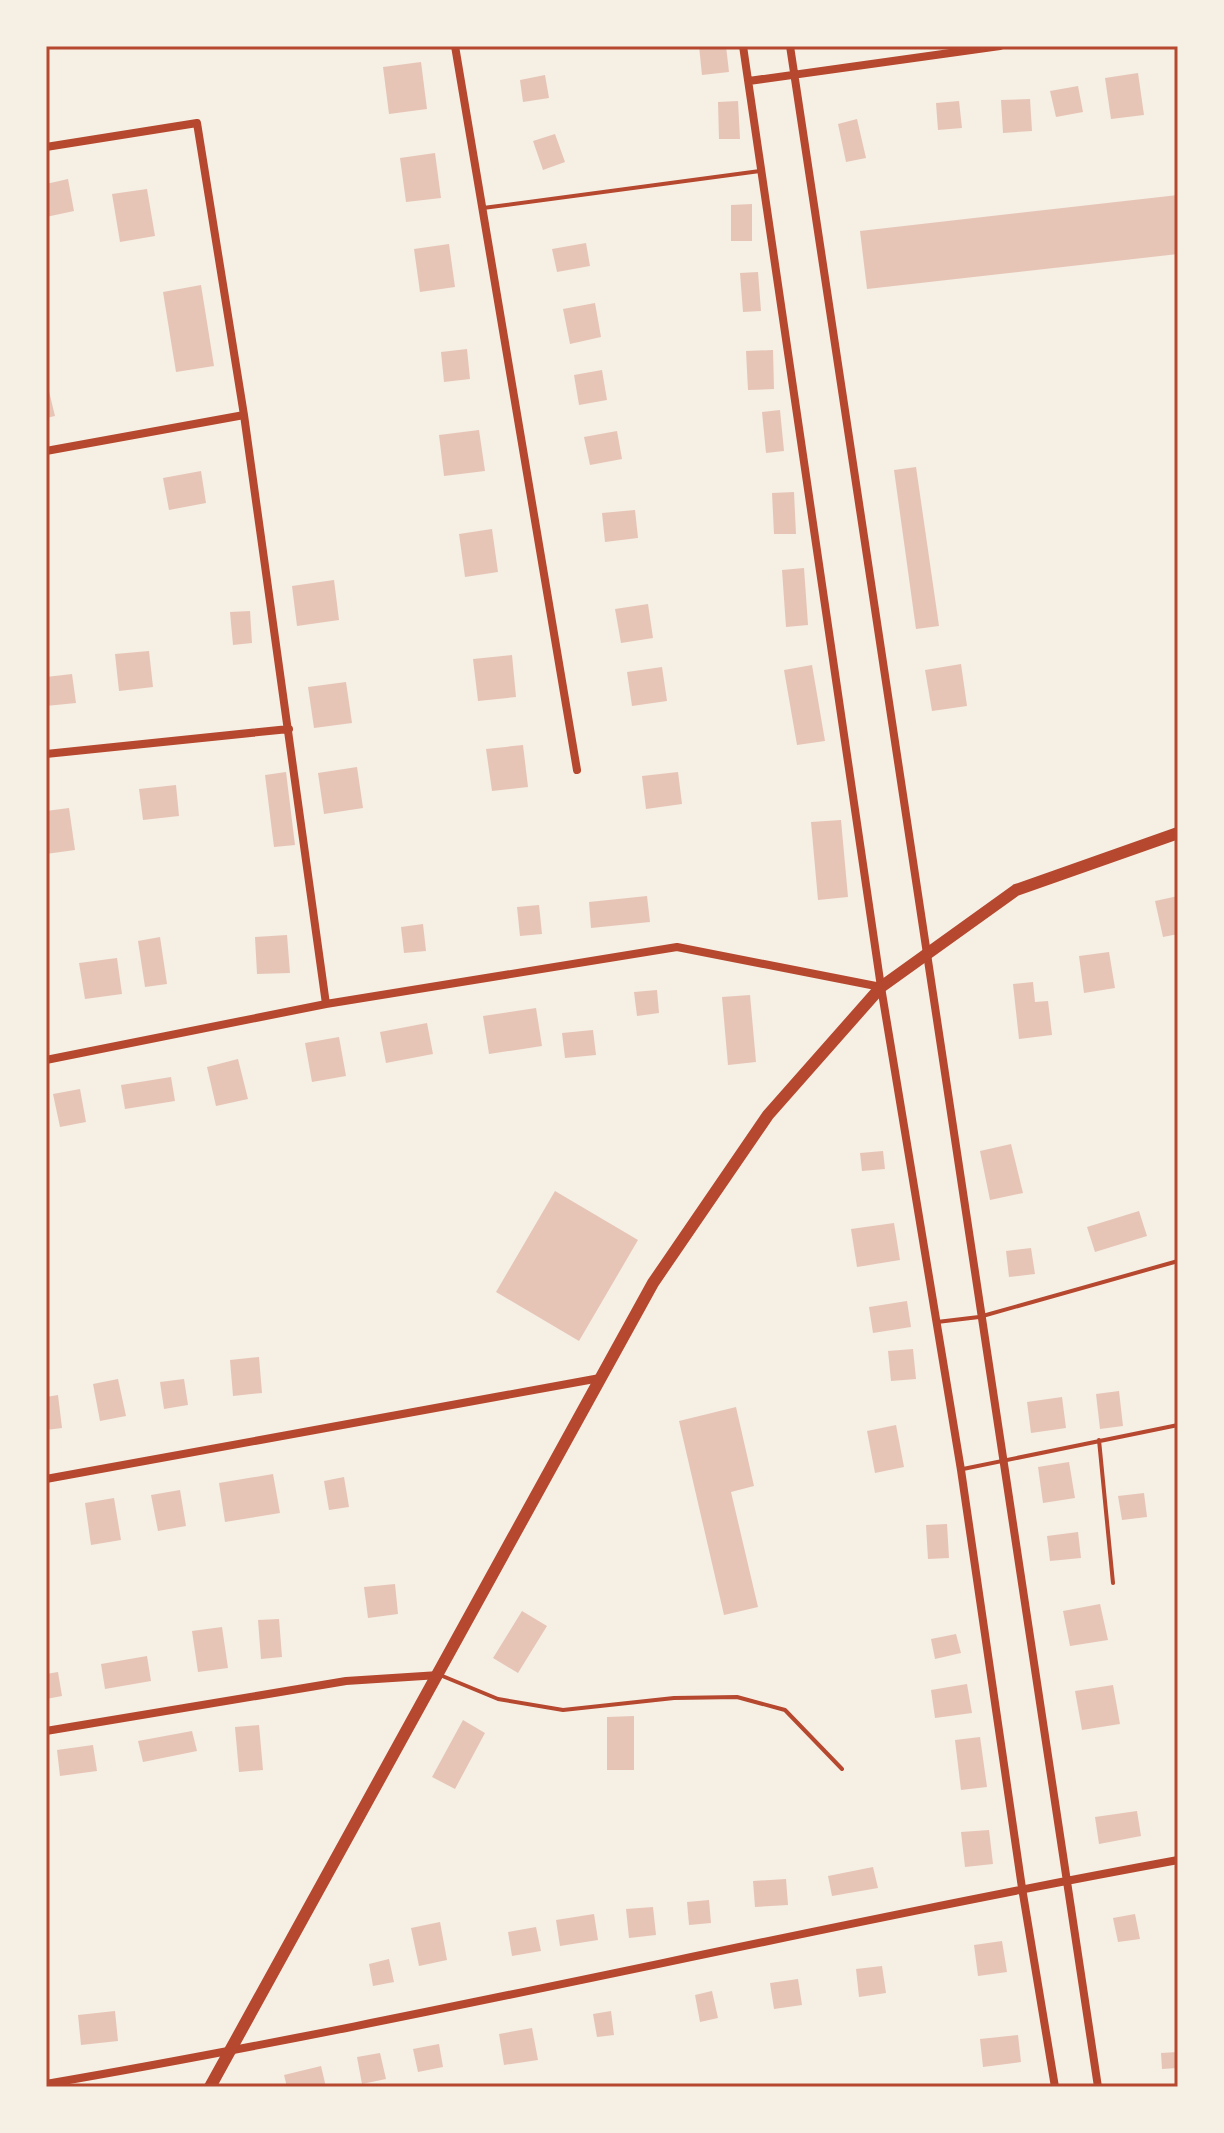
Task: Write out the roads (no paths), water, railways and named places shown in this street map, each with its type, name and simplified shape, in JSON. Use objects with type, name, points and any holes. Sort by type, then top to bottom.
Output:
[{"type":"main road","points":[[210,2087],[440,1675],[653,1283],[768,1115],[881,987],[1016,890],[1178,833]]},
{"type":"street","points":[[455,46],[577,770]]},
{"type":"street","points":[[743,46],[881,987],[961,1470],[1022,1888],[1055,2087]]},
{"type":"street","points":[[790,46],[979,1317],[1098,2087]]},
{"type":"street","points":[[749,81],[1000,46]]},
{"type":"street","points":[[46,147],[197,123],[244,415],[326,1004]]},
{"type":"street","points":[[46,451],[244,415]]},
{"type":"street","points":[[46,754],[289,729]]},
{"type":"street","points":[[46,1060],[326,1004],[677,947],[881,987]]},
{"type":"street","points":[[46,1479],[600,1378]]},
{"type":"street","points":[[46,1731],[346,1681],[440,1675]]},
{"type":"street","points":[[46,2084],[229,2053],[1022,1888],[1178,1860]]},
{"type":"lane","points":[[482,208],[762,170]]},
{"type":"lane","points":[[937,1322],[979,1317],[1178,1261]]},
{"type":"lane","points":[[961,1470],[1178,1425]]},
{"type":"lane","points":[[1099,1440],[1113,1583]]},
{"type":"lane","points":[[440,1675],[498,1699],[563,1710],[674,1698],[737,1697],[785,1710],[842,1769]]}]
